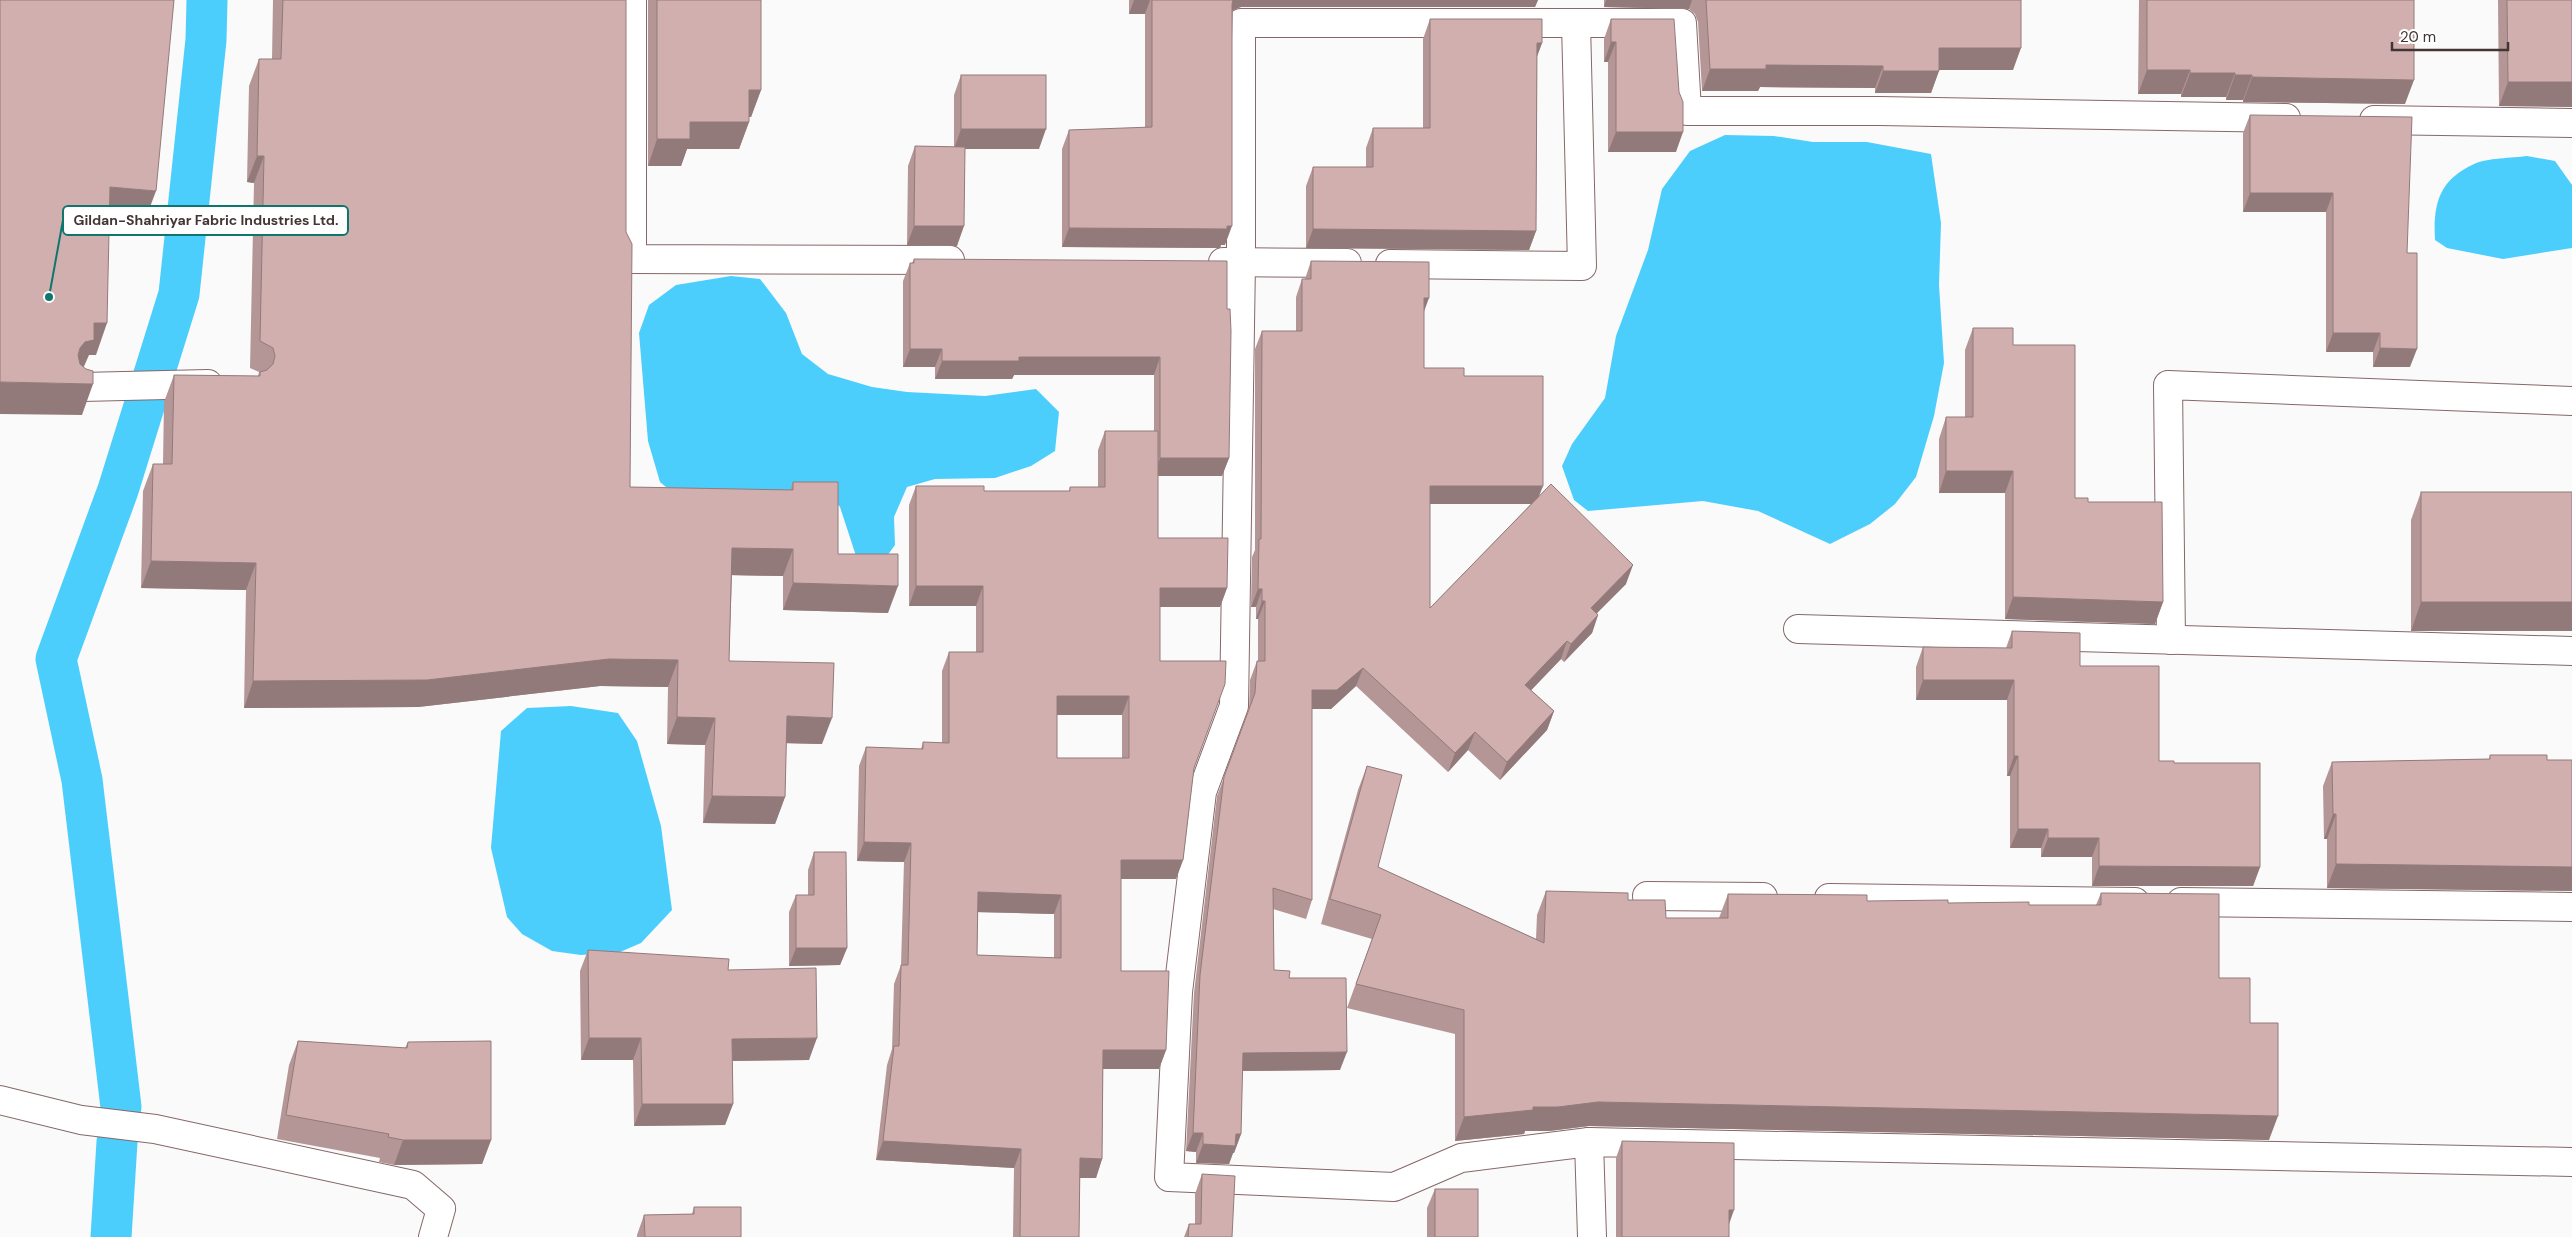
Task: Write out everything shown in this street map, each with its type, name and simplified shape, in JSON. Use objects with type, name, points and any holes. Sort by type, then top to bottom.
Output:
[{"type":"street","points":[[632,0],[632,259],[972,260]]},
{"type":"street","points":[[2315,119],[1879,112],[1687,112],[1682,12],[1576,23],[1241,23],[1241,262],[1234,706],[1202,792],[1178,992],[1168,1177],[1394,1187],[1461,1158],[1590,1142],[2572,1162]]},
{"type":"street","points":[[1201,262],[1582,266],[1576,23]]},
{"type":"street","points":[[2344,119],[2572,123]]},
{"type":"street","points":[[82,387],[230,384]]},
{"type":"street","points":[[2171,640],[2168,385],[2572,401]]},
{"type":"street","points":[[1798,630],[2572,652]]},
{"type":"street","points":[[1647,896],[2572,907]]},
{"type":"street","points":[[0,1100],[81,1120],[155,1129],[413,1185],[441,1209],[433,1237]]},
{"type":"street","points":[[1590,1142],[1592,1237]]},
{"type":"water","points":[[1725,135],[1774,136],[1813,142],[1867,142],[1931,154],[1941,223],[1939,285],[1944,363],[1934,416],[1916,477],[1895,504],[1870,524],[1830,544],[1758,511],[1703,501],[1588,511],[1574,500],[1562,466],[1572,444],[1605,398],[1616,336],[1648,250],[1662,189],[1690,151]]},
{"type":"water","points":[[2527,156],[2555,161],[2572,185],[2572,248],[2503,259],[2447,248],[2435,240],[2437,204],[2441,194],[2453,178],[2462,170],[2479,162]]},
{"type":"water","points":[[731,276],[760,279],[786,313],[802,354],[828,374],[872,387],[907,392],[985,396],[1036,389],[1059,412],[1055,451],[1031,466],[995,478],[935,479],[907,487],[894,517],[895,545],[884,560],[858,562],[840,507],[829,495],[673,493],[660,482],[648,441],[639,333],[649,305],[676,285]]},
{"type":"water","points":[[571,706],[618,713],[637,741],[661,826],[672,910],[641,943],[620,952],[581,955],[552,951],[522,934],[507,917],[491,848],[501,731],[527,708]]},
{"type":"building","points":[[0,0],[174,0],[156,191],[110,187],[107,323],[94,323],[94,340],[85,342],[80,348],[78,355],[80,364],[86,369],[93,371],[93,384],[0,382]]},
{"type":"building","points":[[283,0],[626,0],[626,232],[632,244],[630,487],[793,490],[793,482],[838,482],[838,554],[898,554],[898,586],[793,583],[793,549],[732,548],[729,661],[834,663],[832,718],[787,716],[785,797],[712,796],[715,718],[677,717],[678,660],[609,659],[427,680],[253,681],[256,563],[151,561],[153,464],[172,464],[174,375],[260,376],[260,372],[267,370],[273,364],[275,356],[273,348],[260,341],[264,156],[257,156],[259,59],[281,59]]},
{"type":"building","points":[[657,0],[761,0],[761,90],[749,90],[749,122],[690,122],[690,139],[657,139]]},
{"type":"building","points":[[1152,0],[1233,0],[1232,226],[1227,226],[1227,229],[1069,228],[1069,130],[1152,127]]},
{"type":"building","points":[[1706,0],[2021,0],[2021,48],[1939,48],[1939,71],[1883,71],[1883,66],[1766,65],[1766,69],[1710,69]]},
{"type":"building","points":[[2147,0],[2414,0],[2414,80],[2252,77],[2252,75],[2235,75],[2235,73],[2190,73],[2190,70],[2147,70]]},
{"type":"building","points":[[2507,0],[2572,0],[2572,82],[2508,82]]},
{"type":"building","points":[[1430,19],[1542,19],[1542,43],[1537,43],[1536,231],[1313,229],[1313,167],[1373,167],[1373,128],[1430,128]]},
{"type":"building","points":[[1611,19],[1674,19],[1679,92],[1683,102],[1683,132],[1616,132],[1616,42],[1611,42]]},
{"type":"building","points":[[961,75],[1046,75],[1046,129],[961,129]]},
{"type":"building","points":[[2250,115],[2412,117],[2407,253],[2417,253],[2417,349],[2380,348],[2380,333],[2333,333],[2333,193],[2250,193]]},
{"type":"building","points":[[915,146],[965,147],[964,226],[914,226]]},
{"type":"building","points":[[914,259],[1227,261],[1227,309],[1230,309],[1231,331],[1229,458],[1160,458],[1160,357],[1019,357],[1019,361],[942,361],[942,349],[910,349],[910,263],[914,263]]},
{"type":"building","points":[[1311,261],[1429,262],[1429,298],[1424,298],[1424,368],[1464,368],[1464,376],[1543,376],[1543,486],[1430,486],[1430,608],[1551,484],[1633,565],[1591,608],[1598,615],[1571,644],[1567,641],[1525,685],[1554,711],[1507,762],[1475,732],[1455,753],[1363,668],[1337,690],[1312,690],[1312,900],[1273,888],[1274,970],[1290,971],[1289,978],[1346,978],[1347,1052],[1243,1053],[1241,1134],[1236,1134],[1235,1146],[1203,1144],[1203,1133],[1193,1133],[1200,975],[1224,777],[1255,693],[1257,661],[1265,661],[1265,601],[1262,601],[1262,589],[1258,589],[1259,539],[1261,539],[1262,331],[1302,331],[1302,279],[1311,279]]},
{"type":"building","points":[[1973,328],[2013,328],[2013,345],[2075,345],[2075,498],[2088,498],[2088,502],[2162,502],[2163,602],[2013,597],[2013,471],[1946,471],[1946,417],[1973,417]]},
{"type":"building","points":[[1105,431],[1158,431],[1158,538],[1228,538],[1227,588],[1160,588],[1160,661],[1226,661],[1225,684],[1194,768],[1183,860],[1121,860],[1121,971],[1169,971],[1166,1050],[1103,1050],[1102,1159],[1080,1158],[1079,1237],[1020,1237],[1021,1149],[883,1141],[894,1046],[899,1046],[901,965],[908,965],[911,843],[864,842],[866,747],[923,749],[923,742],[949,743],[949,652],[983,652],[983,586],[916,586],[916,486],[984,486],[984,491],[1070,491],[1070,487],[1105,487]],"holes":[[[1057,696],[1129,696],[1129,758],[1057,758]],[[978,892],[1061,895],[1061,958],[977,955]]]},
{"type":"building","points":[[2421,492],[2572,492],[2572,602],[2421,602]]},
{"type":"building","points":[[2012,631],[2080,633],[2080,666],[2159,666],[2159,761],[2174,761],[2174,763],[2260,763],[2260,867],[2099,866],[2099,838],[2048,838],[2048,829],[2018,829],[2018,756],[2014,756],[2014,680],[1923,680],[1923,647],[2012,648]]},
{"type":"building","points":[[2490,755],[2547,755],[2547,760],[2572,760],[2572,867],[2336,864],[2336,814],[2333,814],[2332,762],[2490,759]]},
{"type":"building","points":[[1367,766],[1402,775],[1378,867],[1544,943],[1546,891],[1628,893],[1628,900],[1665,900],[1666,918],[1728,918],[1728,894],[1867,895],[1867,901],[1948,900],[1948,903],[2029,902],[2029,905],[2101,905],[2101,893],[2219,894],[2219,978],[2250,978],[2250,1023],[2278,1023],[2278,1116],[1598,1102],[1558,1107],[1533,1107],[1533,1110],[1464,1117],[1464,1010],[1356,984],[1381,915],[1330,899]]},
{"type":"building","points":[[814,852],[846,852],[847,948],[796,948],[796,895],[814,895]]},
{"type":"building","points":[[588,950],[729,959],[728,970],[816,968],[817,1038],[732,1039],[733,1104],[642,1104],[641,1038],[589,1038]]},
{"type":"building","points":[[298,1041],[407,1048],[408,1042],[491,1041],[491,1140],[403,1140],[388,1137],[389,1134],[286,1115]]},
{"type":"building","points":[[1622,1141],[1734,1143],[1734,1210],[1729,1210],[1729,1237],[1622,1237]]},
{"type":"building","points":[[1202,1174],[1235,1176],[1232,1237],[1188,1237],[1189,1224],[1201,1224]]},
{"type":"building","points":[[1435,1189],[1478,1189],[1478,1237],[1435,1237]]},
{"type":"building","points":[[694,1207],[741,1207],[741,1237],[645,1237],[644,1215],[694,1214]]},
{"type":"waterway","points":[[121,1107],[82,780],[56,659],[118,490],[179,294],[206,40],[207,0]]},
{"type":"waterway","points":[[111,1237],[117,1142]]},
{"type":"place","name":"Gildan-Shahriyar Fabric Industries Ltd.","points":[[49,297]]}]
